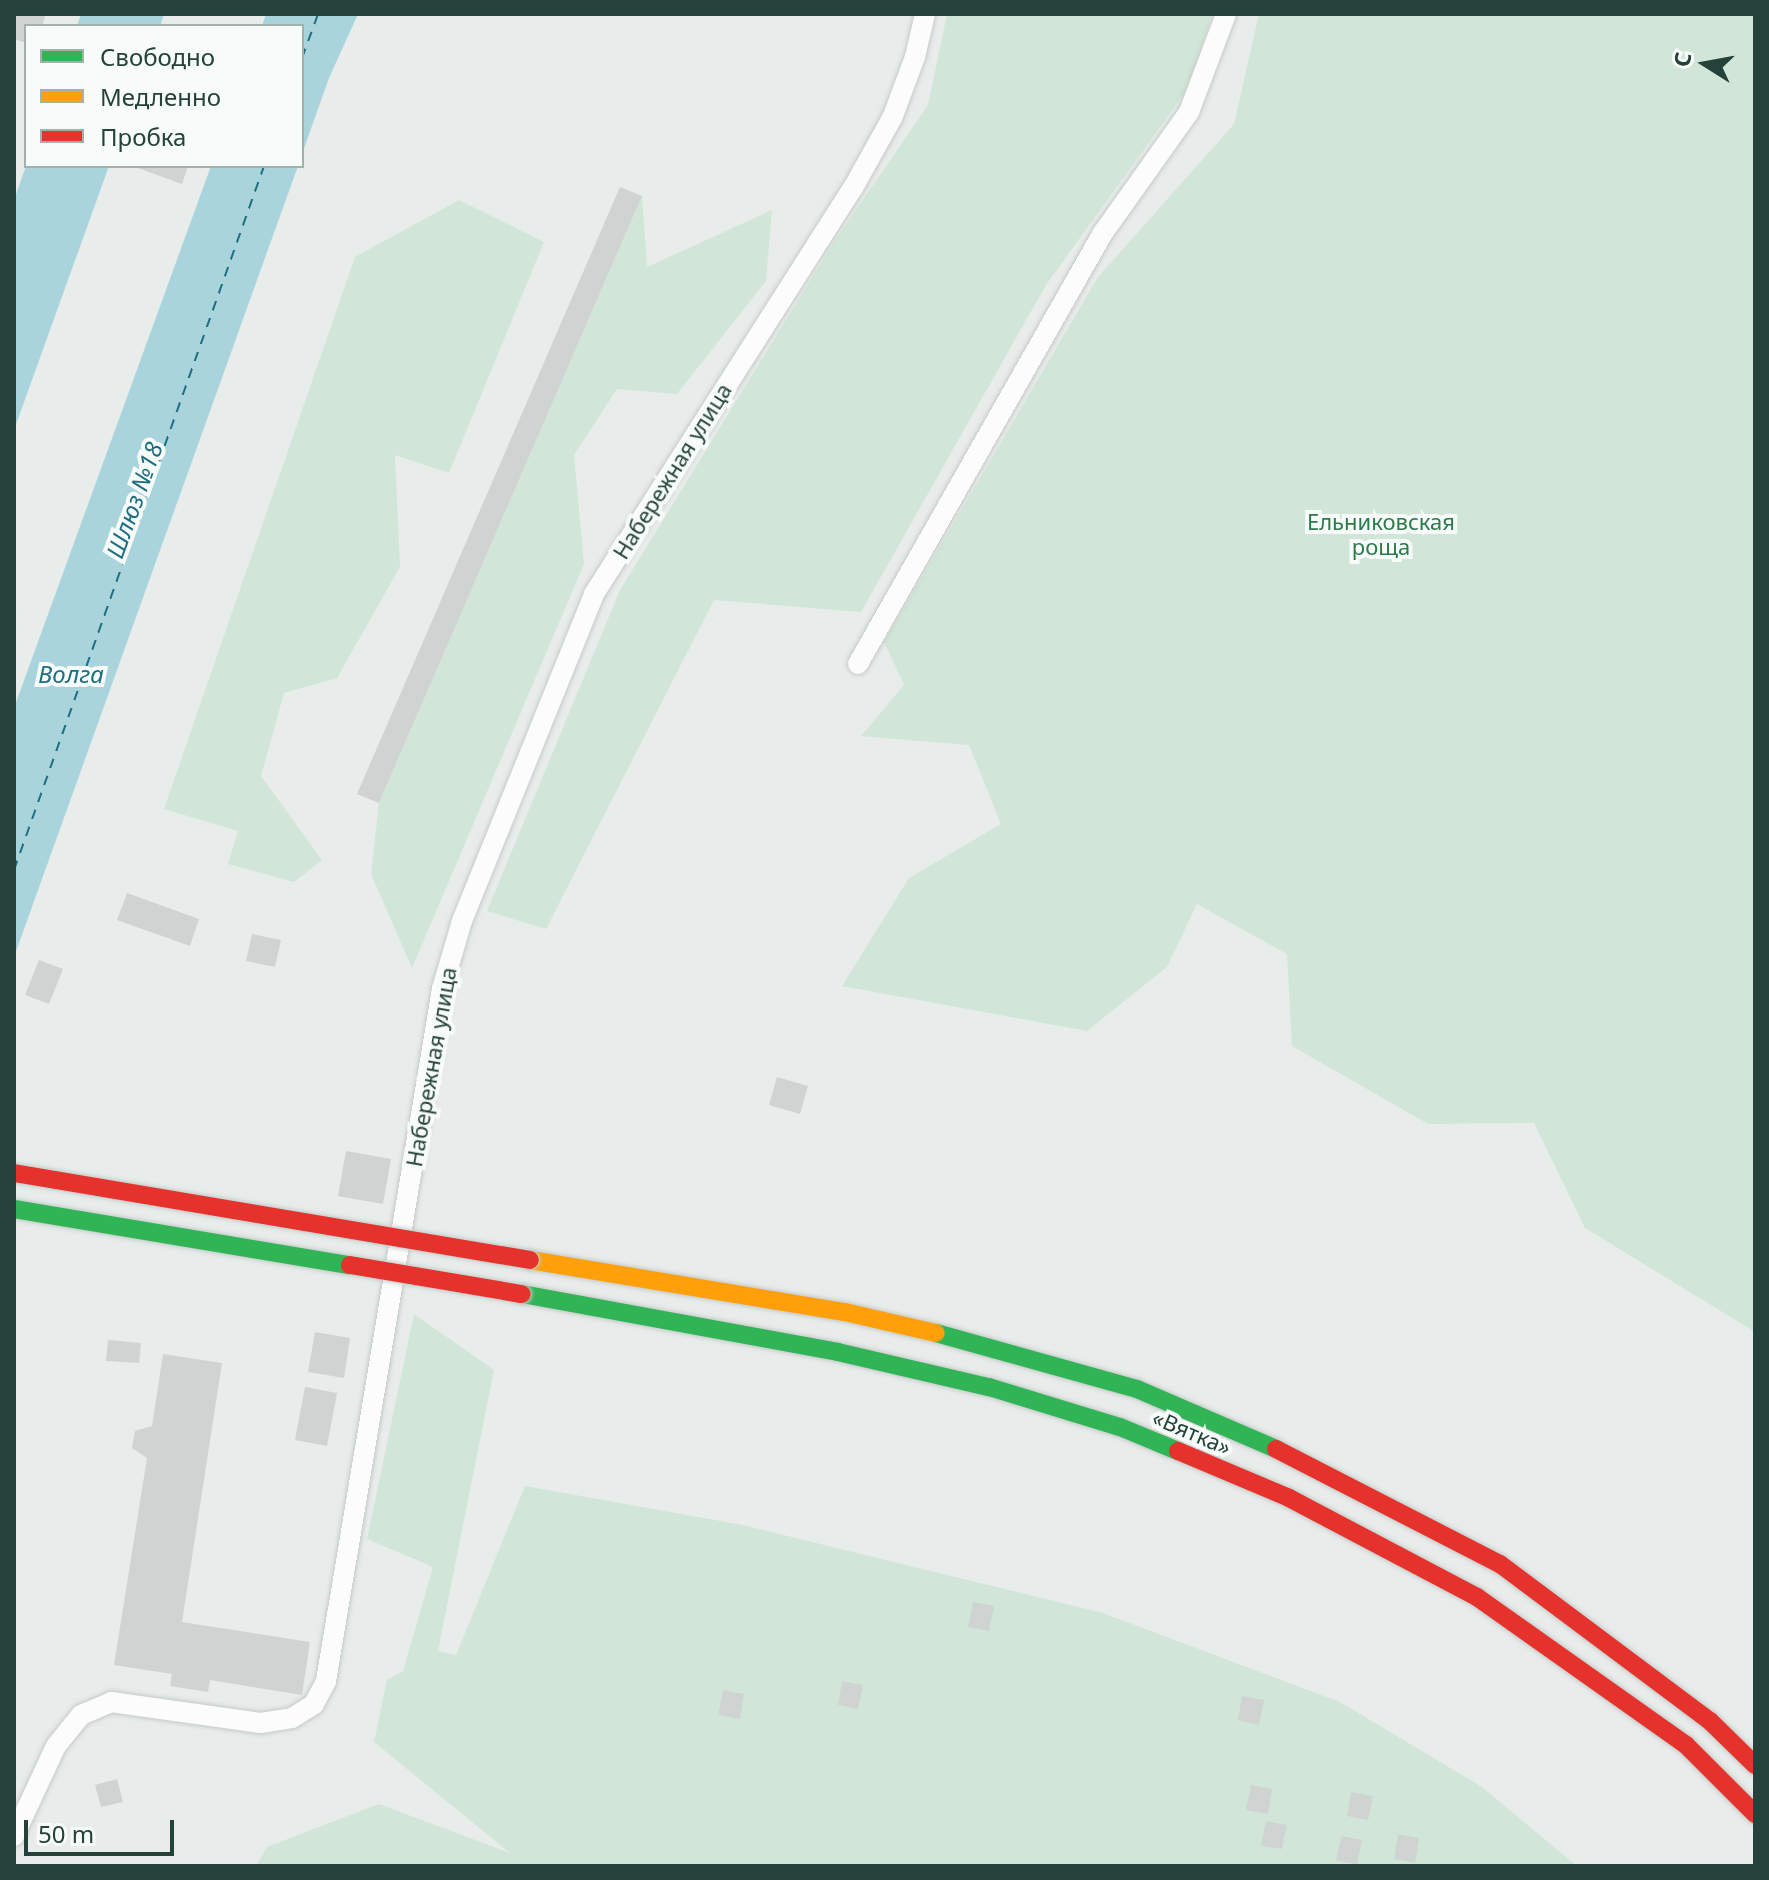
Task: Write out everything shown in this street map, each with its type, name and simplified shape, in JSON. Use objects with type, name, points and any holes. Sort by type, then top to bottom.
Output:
[{"type":"highway","name":"«Вятка»","points":[[14,1173],[845,1312],[999,1348],[1137,1389],[1309,1463],[1500,1564],[1710,1721],[1755,1765]]},
{"type":"highway","name":"«Вятка»","points":[[14,1209],[522,1294],[838,1352],[989,1387],[1120,1427],[1275,1492],[1477,1597],[1686,1745],[1755,1814]]},
{"type":"street","name":"Набережная улица","points":[[14,1836],[56,1746],[81,1715],[111,1702],[261,1723],[292,1718],[314,1704],[326,1681],[442,989],[462,921],[594,594],[853,188],[893,116],[915,57],[925,14]]},
{"type":"street","points":[[858,664],[1103,233],[1189,112],[1226,14]]},
{"type":"green space","points":[[947,14],[1212,14],[1189,87],[1046,285],[861,612],[714,600],[546,929],[487,911],[620,590],[834,242],[928,105]]},
{"type":"green space","name":"Ельниковская роща","points":[[1259,14],[1755,14],[1755,1332],[1585,1228],[1534,1123],[1428,1124],[1292,1046],[1287,954],[1197,904],[1167,967],[1087,1031],[842,986],[909,878],[1001,824],[969,745],[861,736],[904,685],[884,642],[1098,277],[1234,124]]},
{"type":"green space","points":[[642,196],[647,267],[772,210],[766,281],[677,394],[617,389],[574,455],[584,564],[412,968],[371,874],[379,803]]},
{"type":"green space","points":[[459,200],[544,242],[449,473],[395,455],[400,567],[337,678],[284,693],[261,776],[322,860],[294,882],[228,864],[238,831],[164,809],[355,257]]},
{"type":"green space","points":[[414,1314],[494,1370],[438,1651],[456,1655],[525,1486],[743,1525],[1103,1613],[1340,1702],[1482,1787],[1577,1866],[256,1866],[267,1847],[379,1804],[510,1853],[374,1742],[387,1680],[403,1671],[433,1567],[367,1539]]},
{"type":"water","points":[[81,14],[164,14],[161,24],[78,24]]},
{"type":"water","points":[[266,14],[358,14],[329,78],[304,148],[304,24],[263,24]]},
{"type":"water","points":[[25,168],[108,168],[14,430],[14,200]]},
{"type":"water","name":"Волга","points":[[210,168],[297,168],[14,957],[14,708]]},
{"type":"building","points":[[14,14],[46,14],[43,24],[24,24],[24,42],[14,39]]},
{"type":"building","points":[[138,168],[187,168],[182,184]]},
{"type":"building","points":[[620,187],[642,196],[379,803],[357,794]]},
{"type":"building","points":[[127,893],[199,919],[190,946],[117,920]]},
{"type":"building","points":[[252,934],[281,940],[275,967],[246,961]]},
{"type":"building","points":[[39,960],[63,969],[49,1004],[25,995]]},
{"type":"building","points":[[777,1077],[808,1086],[800,1114],[769,1105]]},
{"type":"building","points":[[346,1151],[391,1159],[383,1204],[338,1196]]},
{"type":"building","points":[[315,1332],[350,1338],[344,1378],[308,1372]]},
{"type":"building","points":[[108,1340],[141,1343],[139,1363],[106,1361]]},
{"type":"building","points":[[163,1354],[222,1363],[182,1622],[310,1642],[302,1695],[210,1680],[208,1692],[170,1686],[172,1674],[114,1665],[147,1458],[132,1448],[135,1431],[152,1426]]},
{"type":"building","points":[[305,1387],[337,1393],[327,1446],[295,1440]]},
{"type":"building","points":[[973,1602],[994,1606],[989,1631],[968,1627]]},
{"type":"building","points":[[842,1681],[863,1685],[858,1709],[838,1705]]},
{"type":"building","points":[[723,1690],[744,1694],[740,1719],[718,1715]]},
{"type":"building","points":[[1242,1696],[1264,1700],[1259,1725],[1238,1720]]},
{"type":"building","points":[[117,1779],[123,1802],[101,1807],[95,1785]]},
{"type":"building","points":[[1251,1785],[1272,1789],[1268,1814],[1246,1810]]},
{"type":"building","points":[[1351,1792],[1373,1796],[1368,1820],[1347,1816]]},
{"type":"building","points":[[1266,1821],[1287,1825],[1282,1849],[1261,1846]]},
{"type":"building","points":[[1398,1834],[1419,1838],[1415,1863],[1394,1859]]},
{"type":"building","points":[[1341,1836],[1362,1840],[1357,1864],[1336,1861]]},
{"type":"ferry route","points":[[304,52],[318,14]]},
{"type":"ferry route","points":[[14,870],[263,168]]},
{"type":"traffic: fast","points":[[14,1209],[350,1265]]},
{"type":"traffic: fast","points":[[522,1294],[838,1352],[989,1387],[1120,1427],[1178,1451]]},
{"type":"traffic: fast","points":[[936,1333],[1137,1389],[1276,1449]]},
{"type":"traffic: slow","points":[[530,1260],[845,1312],[936,1333]]},
{"type":"traffic: jam","points":[[14,1173],[530,1260]]},
{"type":"traffic: jam","points":[[350,1265],[522,1294]]},
{"type":"traffic: jam","points":[[1276,1449],[1500,1564],[1710,1721],[1755,1765]]},
{"type":"traffic: jam","points":[[1178,1451],[1289,1498],[1477,1597],[1686,1745],[1755,1814]]},
{"type":"water label","name":"Шлюз №18","points":[[134,500]]}]
